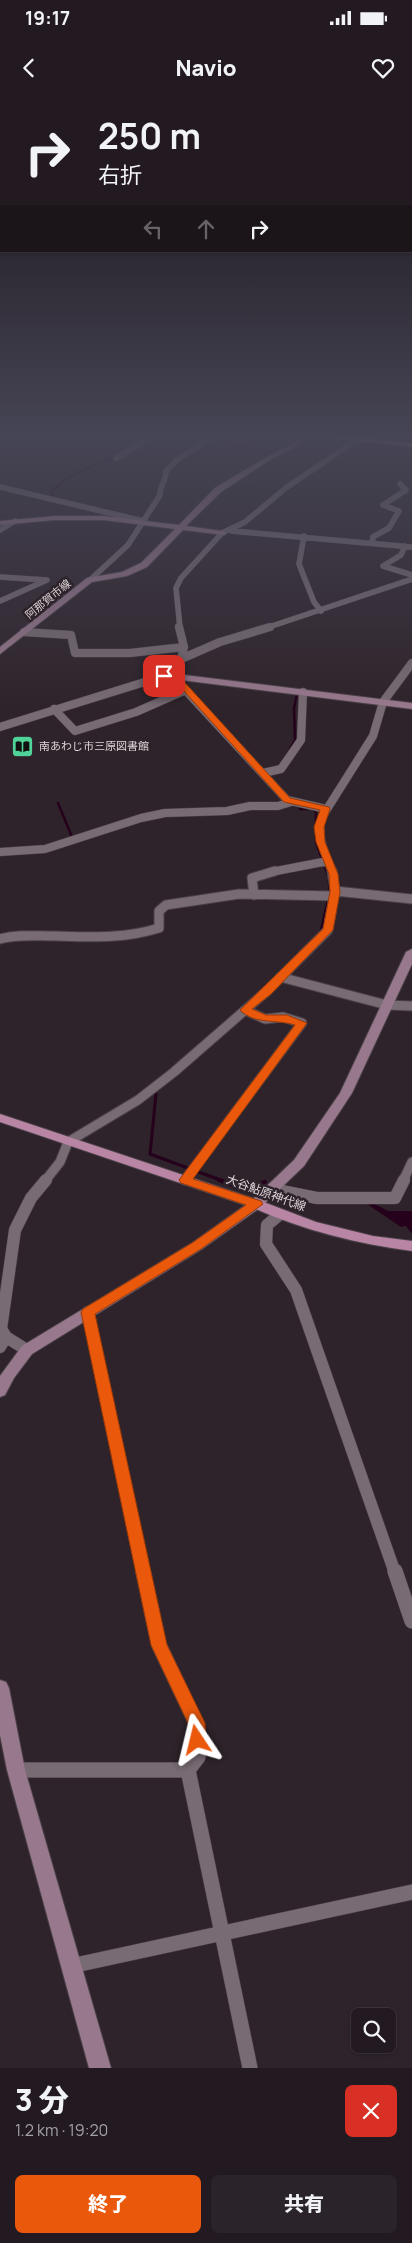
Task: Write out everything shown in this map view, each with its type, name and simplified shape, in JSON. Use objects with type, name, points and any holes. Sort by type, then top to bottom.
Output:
[{"type":"main road","name":"大谷鮎原神代線","points":[[0,1118],[256,1204],[279,1215],[336,1231],[412,1246]]},
{"type":"street","points":[[90,580],[128,545],[139,527]]},
{"type":"street","points":[[174,527],[222,533],[240,530],[409,546]]},
{"type":"street","points":[[176,677],[184,647],[179,625],[176,588],[188,569],[222,533],[235,527]]},
{"type":"street","points":[[372,543],[373,537],[390,527]]},
{"type":"street","name":"阿那賀市線","points":[[0,652],[90,580],[135,570],[151,559],[180,528]]},
{"type":"street","points":[[304,536],[299,564],[314,602],[321,611]]},
{"type":"street","points":[[409,546],[401,555],[383,566],[412,577]]},
{"type":"street","points":[[0,577],[47,580],[0,601]]},
{"type":"street","points":[[181,659],[228,639],[321,611],[412,577]]},
{"type":"street","points":[[24,632],[71,636],[75,653],[130,653],[184,647]]},
{"type":"street","points":[[26,1350],[3,1342],[1,1329],[15,1230],[31,1198],[60,1162],[68,1142],[145,1095],[226,1029],[328,930],[335,894],[333,874],[321,842],[319,827],[326,809],[373,736],[382,702],[412,663]]},
{"type":"street","points":[[0,727],[164,676],[412,706]]},
{"type":"street","points":[[176,677],[291,802]]},
{"type":"street","points":[[54,709],[75,731],[136,712],[186,690]]},
{"type":"street","points":[[263,773],[281,769],[301,740],[303,692]]},
{"type":"street","points":[[0,852],[45,849],[141,818],[165,813],[227,811],[250,806],[278,806],[291,802],[326,809]]},
{"type":"street","points":[[254,894],[252,878],[283,868],[328,861]]},
{"type":"street","points":[[0,939],[48,935],[125,937],[144,934],[159,928],[159,911],[166,905],[230,895],[335,894],[412,899]]},
{"type":"street","points":[[0,1391],[8,1375],[26,1350],[189,1251],[256,1204],[299,1163],[346,1093],[412,952]]},
{"type":"street","points":[[280,977],[387,1005],[412,1006]]},
{"type":"street","points":[[185,1180],[302,1023],[283,1017],[265,1019],[245,1010]]},
{"type":"street","points":[[272,1189],[285,1194],[350,1198],[395,1198],[412,1162]]},
{"type":"street","points":[[279,1215],[267,1226],[266,1244],[296,1290],[412,1621]]},
{"type":"street","points":[[88,1312],[159,1645],[196,1723],[198,1757],[188,1770],[250,2068]]},
{"type":"street","points":[[0,1688],[16,1770],[100,2068]]},
{"type":"street","points":[[16,1770],[188,1770]]},
{"type":"street","points":[[72,1966],[412,1892]]},
{"type":"shaded area","points":[[371,1202],[388,1211],[412,1211],[412,1234],[406,1226],[401,1227],[367,1204]]},
{"type":"waterway","points":[[285,758],[295,740],[294,708],[297,694]]},
{"type":"waterway","points":[[58,803],[72,837]]},
{"type":"waterway","points":[[300,809],[312,809],[316,812],[316,842],[327,872]]},
{"type":"waterway","points":[[321,931],[330,892],[329,880]]},
{"type":"waterway","points":[[156,1094],[150,1154],[223,1181]]},
{"type":"waterway","points":[[219,1180],[244,1189],[265,1182]]},
{"type":"place","name":"南あわじ市三原図書館","points":[[23,746]]},
{"type":"route","points":[[164,676],[176,677],[176,680],[287,800],[326,809],[319,827],[321,842],[333,874],[335,892],[328,930],[267,991],[245,1010],[265,1019],[283,1017],[302,1023],[185,1180],[256,1204],[152,1275],[88,1312],[159,1645],[196,1723],[197,1740]]}]
